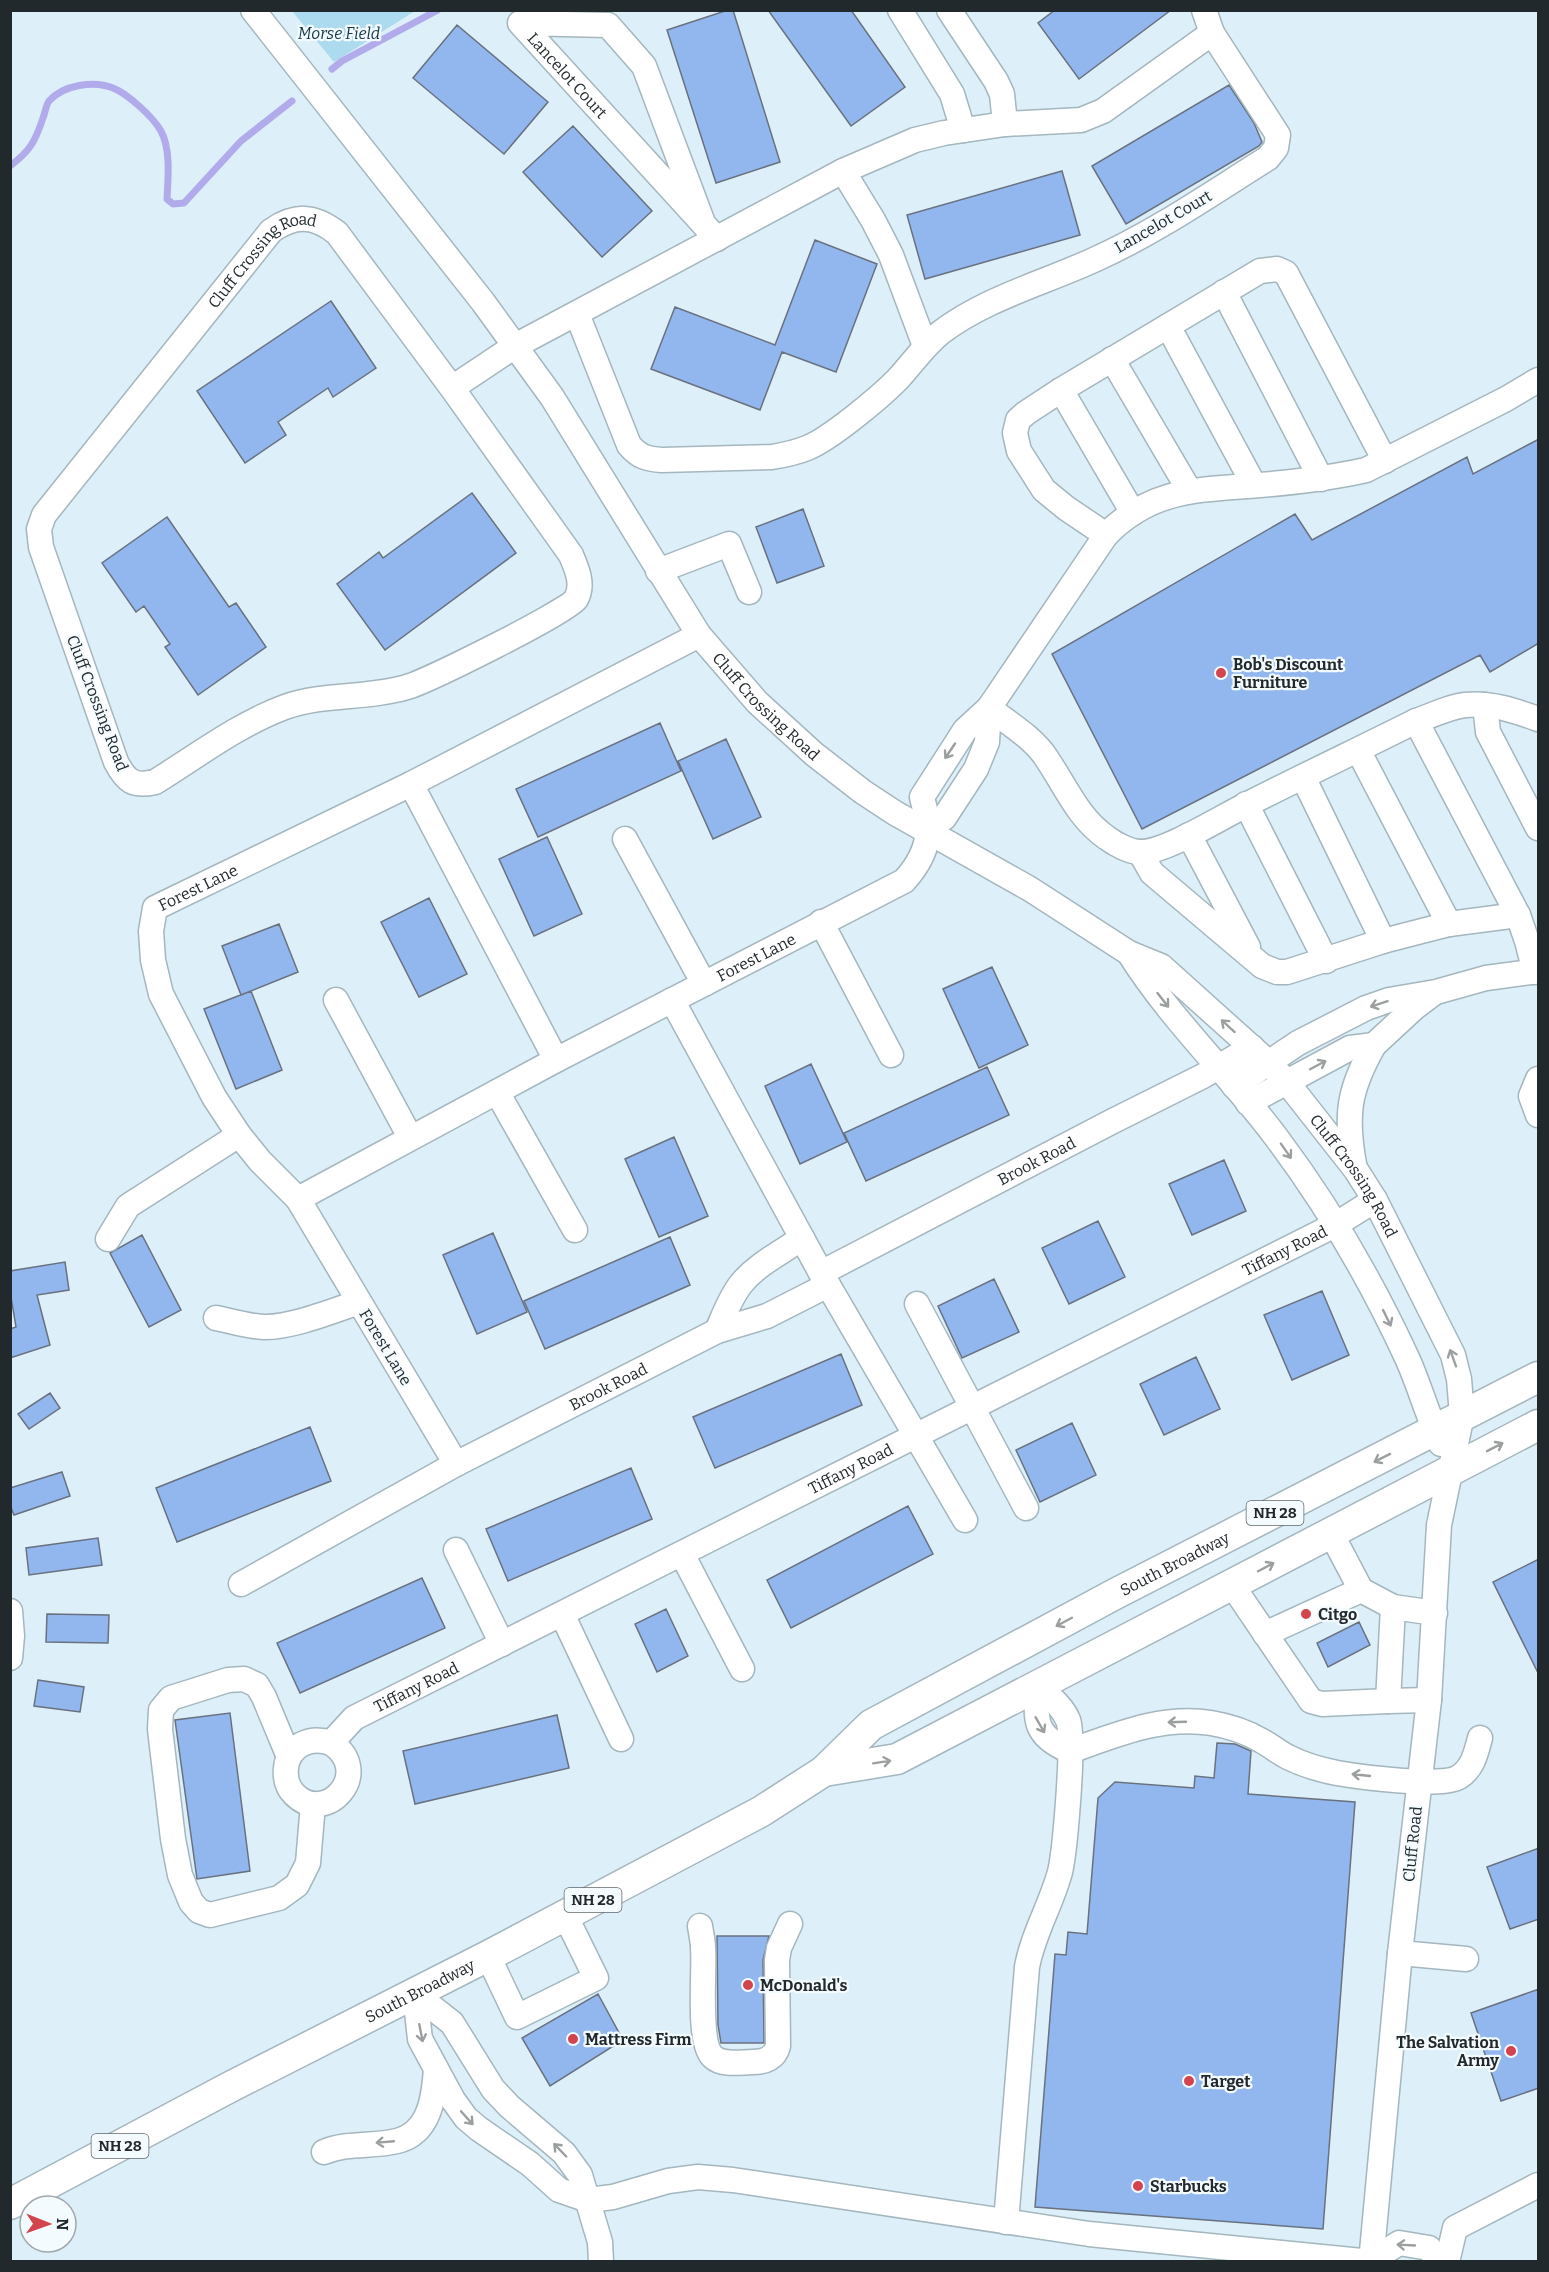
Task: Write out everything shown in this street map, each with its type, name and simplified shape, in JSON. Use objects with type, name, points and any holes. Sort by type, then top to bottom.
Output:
[{"type":"main road","name":"South Broadway","points":[[10,2204],[230,2088],[416,1994],[762,1811],[824,1771],[871,1725],[1115,1594],[1539,1377]]},
{"type":"main road","name":"South Broadway","points":[[824,1771],[897,1759],[1452,1468],[1539,1425]]},
{"type":"street","name":"Cluff Crossing Road","points":[[253,10],[483,302],[586,450],[699,635],[757,702],[814,754],[863,792],[895,813],[1039,894],[1129,953],[1161,966],[1286,1081],[1354,1167],[1375,1200],[1453,1355],[1460,1379],[1462,1415],[1452,1468]]},
{"type":"street","points":[[900,10],[952,94],[963,130]]},
{"type":"street","points":[[949,10],[996,81],[1002,94],[1005,124]]},
{"type":"street","name":"Lancelot Court","points":[[515,346],[577,314],[710,231],[915,140],[1005,124],[1081,120],[1103,111],[1208,22],[1278,135],[1276,148],[1268,158],[1120,248],[1020,290],[970,314],[940,333],[925,346],[895,382],[827,437],[809,448],[789,454],[772,457],[647,459],[637,454],[629,444],[577,314]]},
{"type":"street","name":"Lancelot Court","points":[[520,23],[608,25],[644,66],[710,231],[647,162],[520,23]]},
{"type":"street","points":[[843,171],[891,255],[925,346]]},
{"type":"street","name":"Cluff Crossing Road","points":[[294,219],[310,219],[324,223],[337,233],[452,388],[571,555],[578,570],[580,586],[575,600],[546,619],[429,679],[406,688],[383,693],[315,699],[286,707],[256,720],[154,782],[142,785],[131,782],[123,775],[116,762],[41,547],[39,529],[44,515],[271,231],[294,219]]},
{"type":"street","points":[[1106,535],[1044,490],[1019,451],[1015,433],[1018,420],[1061,390],[1260,271],[1278,269],[1286,273],[1385,461]]},
{"type":"street","points":[[1224,292],[1321,478]]},
{"type":"street","points":[[1168,326],[1254,485]]},
{"type":"street","points":[[452,388],[515,346]]},
{"type":"street","points":[[1112,360],[1189,490]]},
{"type":"street","points":[[928,830],[922,797],[965,730],[989,708],[1106,535],[1119,522],[1158,500],[1189,490],[1321,478],[1366,470],[1539,380]]},
{"type":"street","points":[[1061,390],[1133,513]]},
{"type":"street","points":[[658,571],[729,544],[749,592]]},
{"type":"street","name":"Forest Lane","points":[[456,1464],[298,1199],[260,1161],[239,1135],[214,1097],[161,994],[153,960],[150,931],[155,908],[411,783],[699,635]]},
{"type":"street","points":[[989,708],[1047,757],[1079,812],[1092,827],[1109,840],[1140,852],[1163,847],[1189,835],[1246,804],[1416,721],[1464,705],[1485,705],[1539,719]]},
{"type":"street","points":[[1485,705],[1488,732],[1539,828]]},
{"type":"street","points":[[1241,1095],[1260,1055],[1298,1043],[1366,1008],[1389,1000],[1436,992],[1486,978],[1537,972],[1518,915],[1416,721]]},
{"type":"street","points":[[1358,750],[1449,924]]},
{"type":"street","points":[[1303,777],[1383,941]]},
{"type":"street","points":[[411,783],[556,1060]]},
{"type":"street","points":[[1246,804],[1326,961]]},
{"type":"street","name":"Forest Lane","points":[[298,1199],[556,1060],[904,881],[915,869],[920,859],[928,830]]},
{"type":"street","points":[[1189,835],[1254,959]]},
{"type":"street","points":[[625,839],[704,984]]},
{"type":"street","points":[[1140,852],[1152,873],[1262,966],[1277,972],[1287,972],[1383,941],[1449,924],[1518,915]]},
{"type":"street","points":[[821,922],[891,1055]]},
{"type":"street","name":"Cluff Crossing Road","points":[[1129,953],[1159,996],[1276,1137],[1335,1225],[1375,1294],[1408,1361],[1435,1431]]},
{"type":"street","points":[[1354,1167],[1349,1136],[1349,1115],[1352,1092],[1361,1068],[1374,1045],[1414,1008],[1436,992]]},
{"type":"street","points":[[336,1000],[410,1137]]},
{"type":"street","points":[[672,1000],[824,1279],[965,1520]]},
{"type":"street","points":[[1241,1095],[1286,1081],[1350,1048],[1374,1045]]},
{"type":"street","name":"Brook Road","points":[[241,1584],[456,1464],[717,1331],[767,1316],[824,1279],[1218,1067],[1260,1055]]},
{"type":"street","points":[[1539,1079],[1531,1096],[1539,1115]]},
{"type":"street","points":[[497,1092],[575,1230]]},
{"type":"street","points":[[108,1239],[128,1206],[239,1135]]},
{"type":"street","name":"Tiffany Road","points":[[331,1743],[354,1719],[1335,1225],[1375,1200]]},
{"type":"street","points":[[717,1331],[741,1283],[802,1238]]},
{"type":"street","points":[[216,1318],[263,1327],[274,1326],[325,1314],[359,1302]]},
{"type":"street","points":[[917,1304],[1026,1508]]},
{"type":"street","points":[[1435,1431],[1452,1468]]},
{"type":"street","name":"Cluff Road","points":[[1371,2262],[1400,1953],[1429,1700],[1439,1525],[1452,1468]]},
{"type":"street","points":[[1331,1533],[1360,1590],[1393,1607],[1435,1613]]},
{"type":"street","points":[[456,1550],[501,1644]]},
{"type":"street","points":[[682,1554],[742,1669]]},
{"type":"street","points":[[1232,1585],[1311,1701],[1322,1704],[1429,1700]]},
{"type":"street","points":[[1264,1634],[1360,1590]]},
{"type":"street","points":[[1388,1701],[1393,1607]]},
{"type":"street","points":[[10,1611],[12,1636],[10,1658]]},
{"type":"street","points":[[562,1614],[621,1739]]},
{"type":"street","points":[[289,1757],[264,1697],[256,1685],[244,1679],[228,1680],[171,1698],[161,1710],[161,1741],[173,1839],[180,1875],[191,1902],[199,1911],[210,1915],[279,1898],[297,1885],[308,1863],[313,1804]]},
{"type":"street","points":[[1006,2222],[1027,1967],[1032,1943],[1049,1906],[1060,1870],[1064,1844],[1071,1735],[1068,1721],[1059,1706],[1038,1686]]},
{"type":"street","points":[[1070,1751],[1155,1723],[1210,1723],[1237,1730],[1261,1740],[1288,1758],[1307,1765],[1337,1773],[1419,1782],[1457,1779],[1471,1765],[1480,1738]]},
{"type":"street","points":[[322,1740],[331,1743],[344,1755],[348,1764],[347,1783],[334,1799],[313,1804],[303,1801],[289,1787],[285,1777],[289,1757],[303,1743],[322,1740]]},
{"type":"street","points":[[488,1956],[517,2017],[596,1978],[565,1915]]},
{"type":"street","points":[[700,1926],[703,1949],[704,2031],[707,2048],[713,2057],[724,2062],[759,2062],[769,2059],[777,2051],[777,1960],[779,1948],[790,1924]]},
{"type":"street","points":[[1400,1953],[1466,1959]]},
{"type":"street","points":[[416,1994],[420,2039],[453,2100],[466,2118],[478,2129],[530,2164],[559,2190],[588,2200],[613,2197],[668,2181],[698,2177],[733,2180],[1089,2234],[1371,2262],[1399,2243],[1429,2248],[1439,2262]]},
{"type":"street","points":[[416,1994],[452,2023],[493,2089],[509,2106],[564,2153],[580,2175],[600,2242],[601,2262]]},
{"type":"street","points":[[324,2151],[340,2146],[398,2141],[413,2134],[423,2123],[431,2107],[436,2069]]},
{"type":"street","points":[[1447,2262],[1455,2228],[1539,2185]]},
{"type":"green space","name":"Morse Field","points":[[292,11],[415,11],[334,62]]},
{"type":"building","points":[[733,10],[780,162],[716,183],[667,30]]},
{"type":"building","points":[[768,10],[851,10],[905,87],[851,126]]},
{"type":"building","points":[[1055,10],[1171,10],[1079,79],[1038,23]]},
{"type":"building","points":[[457,25],[548,102],[504,154],[413,78]]},
{"type":"building","points":[[1229,85],[1254,123],[1262,142],[1259,146],[1126,224],[1092,166]]},
{"type":"building","points":[[573,126],[652,211],[602,257],[523,172]]},
{"type":"building","points":[[1062,171],[1080,235],[925,279],[907,215]]},
{"type":"building","points":[[815,240],[877,264],[836,372],[782,352],[760,410],[651,369],[675,307],[775,345]]},
{"type":"building","points":[[331,301],[376,368],[333,397],[328,388],[278,422],[286,435],[245,463],[197,391]]},
{"type":"building","points":[[1539,439],[1539,643],[1490,672],[1480,655],[1142,829],[1052,654],[1295,514],[1312,540],[1467,457],[1473,474]]},
{"type":"building","points":[[472,493],[516,553],[385,650],[337,584],[379,552],[383,558]]},
{"type":"building","points":[[803,509],[824,566],[777,583],[756,527]]},
{"type":"building","points":[[167,517],[229,607],[236,603],[266,647],[198,695],[165,647],[170,644],[144,606],[136,612],[102,563]]},
{"type":"building","points":[[660,723],[681,771],[538,837],[516,789]]},
{"type":"building","points":[[726,739],[761,817],[713,839],[678,761]]},
{"type":"building","points":[[547,837],[582,914],[534,936],[499,859]]},
{"type":"building","points":[[429,898],[467,974],[419,997],[381,922]]},
{"type":"building","points":[[279,924],[298,972],[241,995],[222,946]]},
{"type":"building","points":[[992,967],[1028,1045],[979,1068],[943,989]]},
{"type":"building","points":[[251,991],[282,1070],[236,1089],[204,1009]]},
{"type":"building","points":[[811,1064],[847,1142],[800,1164],[765,1086]]},
{"type":"building","points":[[987,1067],[1009,1115],[866,1181],[844,1133]]},
{"type":"building","points":[[674,1137],[708,1216],[659,1237],[625,1159]]},
{"type":"building","points":[[1224,1160],[1246,1211],[1192,1235],[1169,1184]]},
{"type":"building","points":[[1098,1221],[1125,1277],[1069,1304],[1042,1248]]},
{"type":"building","points":[[493,1233],[527,1312],[477,1334],[443,1255]]},
{"type":"building","points":[[142,1235],[181,1310],[149,1327],[110,1253]]},
{"type":"building","points":[[670,1237],[690,1285],[545,1349],[524,1301]]},
{"type":"building","points":[[65,1262],[69,1290],[37,1295],[50,1345],[10,1358],[10,1329],[16,1327],[10,1291],[10,1271]]},
{"type":"building","points":[[994,1279],[1019,1332],[962,1358],[938,1306]]},
{"type":"building","points":[[1322,1291],[1349,1355],[1292,1380],[1264,1315]]},
{"type":"building","points":[[841,1354],[862,1405],[715,1468],[693,1417]]},
{"type":"building","points":[[1196,1357],[1220,1409],[1164,1435],[1140,1384]]},
{"type":"building","points":[[50,1393],[60,1408],[29,1429],[18,1414]]},
{"type":"building","points":[[1072,1423],[1096,1475],[1040,1502],[1016,1450]]},
{"type":"building","points":[[310,1427],[331,1481],[177,1542],[156,1488]]},
{"type":"building","points":[[631,1468],[652,1519],[508,1581],[486,1529]]},
{"type":"building","points":[[62,1472],[70,1496],[14,1515],[10,1505],[10,1488]]},
{"type":"building","points":[[908,1506],[933,1554],[791,1628],[767,1580]]},
{"type":"building","points":[[98,1538],[102,1565],[29,1575],[26,1548]]},
{"type":"building","points":[[1539,1559],[1539,1675],[1493,1582]]},
{"type":"building","points":[[422,1578],[445,1628],[300,1693],[277,1643]]},
{"type":"building","points":[[666,1609],[688,1656],[657,1672],[635,1624]]},
{"type":"building","points":[[47,1614],[109,1615],[108,1643],[46,1642]]},
{"type":"building","points":[[1359,1622],[1370,1645],[1328,1667],[1317,1643]]},
{"type":"building","points":[[38,1680],[84,1687],[80,1712],[34,1706]]},
{"type":"building","points":[[230,1713],[250,1871],[197,1879],[175,1720]]},
{"type":"building","points":[[557,1715],[569,1768],[415,1804],[403,1751]]},
{"type":"building","name":"Target","points":[[1217,1743],[1235,1744],[1251,1751],[1248,1794],[1355,1802],[1323,2229],[1035,2207],[1055,1954],[1066,1955],[1068,1932],[1087,1934],[1098,1798],[1115,1782],[1194,1788],[1195,1776],[1214,1778]]},
{"type":"building","points":[[1539,1848],[1539,1919],[1510,1929],[1487,1867]]},
{"type":"building","name":"McDonald's","points":[[717,1936],[769,1936],[763,1960],[764,2043],[721,2043],[718,2025]]},
{"type":"building","name":"The Salvation Army","points":[[1539,1989],[1539,2088],[1501,2101],[1471,2013]]},
{"type":"building","name":"Mattress Firm","points":[[598,1994],[623,2040],[550,2086],[522,2038]]},
{"type":"waterway","points":[[332,69],[342,61],[438,10]]},
{"type":"waterway","points":[[10,166],[31,145],[48,103],[55,96],[70,88],[97,84],[119,91],[133,101],[157,125],[168,155],[167,199],[173,204],[184,203],[241,141],[292,101]]},
{"type":"place","name":"Bob's Discount Furniture","points":[[1221,673]]},
{"type":"place","name":"Citgo","points":[[1306,1614]]},
{"type":"place","name":"McDonald's","points":[[748,1985]]},
{"type":"place","name":"Mattress Firm","points":[[573,2039]]},
{"type":"place","name":"The Salvation Army","points":[[1511,2051]]},
{"type":"place","name":"Target","points":[[1189,2081]]},
{"type":"place","name":"Starbucks","points":[[1138,2186]]}]
